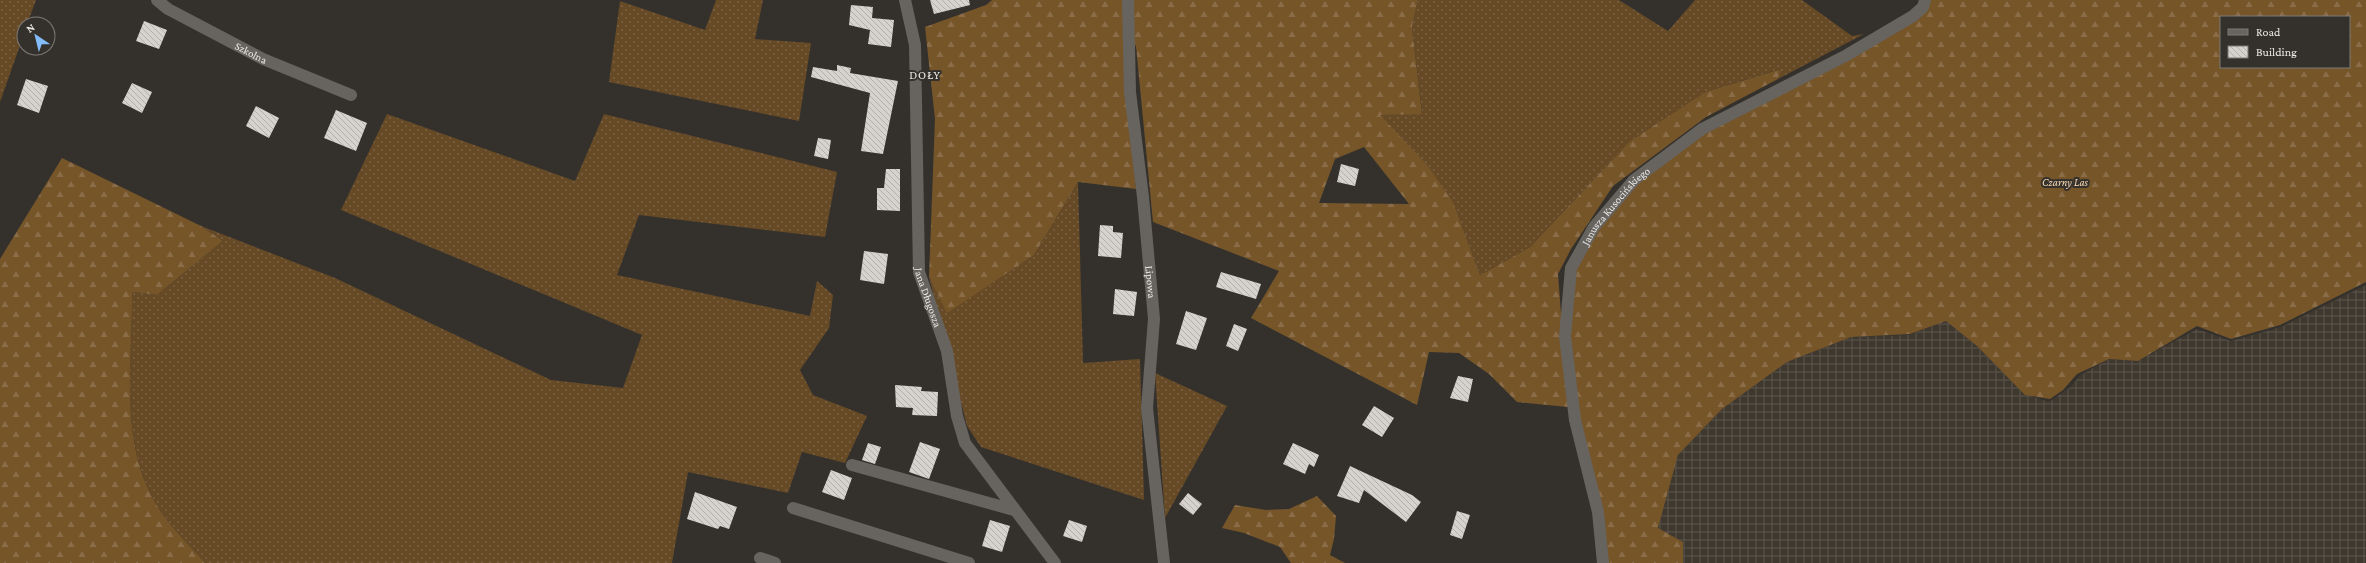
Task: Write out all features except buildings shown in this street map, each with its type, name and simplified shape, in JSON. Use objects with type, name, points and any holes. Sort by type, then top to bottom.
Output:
[{"type":"street","name":"Szkolna","points":[[157,0],[168,9],[263,59],[351,95]]},
{"type":"street","name":"Jana Długosza","points":[[905,0],[915,46],[920,272],[946,351],[957,416],[965,443],[1055,563]]},
{"type":"street","name":"Lipowa","points":[[1128,0],[1130,92],[1143,197],[1154,319],[1147,408],[1164,563]]},
{"type":"street","name":"Janusza Kusocińskiego","points":[[1602,563],[1598,512],[1576,420],[1565,336],[1571,268],[1594,227],[1634,180],[1702,129],[1847,55],[1913,16],[1923,7],[1925,0]]},
{"type":"street","points":[[852,465],[1014,510]]},
{"type":"street","points":[[793,508],[969,563]]},
{"type":"street","points":[[760,558],[775,563]]},
{"type":"shaded area","points":[[0,0],[36,0],[30,16],[16,16],[16,56],[0,102]]},
{"type":"shaded area","points":[[716,0],[763,0],[755,39],[811,43],[799,121],[609,82],[620,1],[705,30]]},
{"type":"shaded area","points":[[1418,0],[1619,0],[1668,31],[1695,0],[1802,0],[1852,36],[1864,34],[1778,79],[1780,69],[1705,92],[1630,141],[1530,247],[1480,275],[1454,204],[1379,115],[1422,113],[1412,27]]},
{"type":"shaded area","points":[[387,114],[575,181],[604,114],[837,172],[825,237],[639,215],[617,275],[810,316],[817,281],[833,295],[829,328],[800,370],[813,395],[867,416],[845,463],[802,452],[788,493],[688,472],[672,563],[205,563],[174,529],[158,507],[145,482],[137,456],[132,429],[130,402],[132,292],[157,295],[223,241],[201,226],[335,278],[551,380],[623,388],[642,335],[341,210]]},
{"type":"shaded area","points":[[1078,182],[1083,363],[1140,359],[1144,500],[981,447],[967,426],[929,277],[947,312],[1034,255]]},
{"type":"shaded area","points":[[2366,285],[2366,563],[1683,563],[1683,542],[1658,528],[1678,455],[1722,409],[1787,362],[1851,337],[1909,335],[1946,321],[1977,346],[2025,394],[2049,402],[2072,386],[2079,376],[2109,359],[2138,361],[2197,329],[2231,341],[2281,327]]},
{"type":"shaded area","points":[[1155,373],[1227,406],[1165,518]]},
{"type":"green space","points":[[992,0],[1418,0],[1412,27],[1422,114],[1380,115],[1428,166],[1454,204],[1480,275],[1530,247],[1630,141],[1705,92],[1781,69],[1778,79],[1706,117],[1613,186],[1571,249],[1558,274],[1568,407],[1517,402],[1489,374],[1459,353],[1429,352],[1417,405],[1251,318],[1279,271],[1153,222],[1136,46],[1123,34],[1136,189],[1078,182],[1034,255],[947,313],[929,277],[935,119],[925,27],[986,5]],"holes":[[[1364,147],[1409,204],[1319,203],[1335,159]]]},
{"type":"green space","name":"Czarny Las","points":[[1925,0],[2366,0],[2366,282],[2280,325],[2231,339],[2197,326],[2138,361],[2109,359],[2077,374],[2063,390],[2050,399],[2025,395],[1977,346],[1946,321],[1910,334],[1851,337],[1787,362],[1722,409],[1678,455],[1658,528],[1683,542],[1683,563],[1604,563],[1577,420],[1566,336],[1572,268],[1628,187],[1702,129],[1913,16]]},
{"type":"green space","points":[[62,158],[201,226],[223,241],[157,295],[132,292],[130,402],[132,430],[137,456],[145,482],[158,507],[174,529],[205,563],[0,563],[0,259]]},
{"type":"green space","points":[[1317,496],[1336,516],[1334,539],[1330,555],[1345,563],[1291,563],[1280,547],[1244,533],[1222,528],[1235,505],[1266,510],[1289,509]]},
{"type":"district","name":"DOŁY","points":[[925,75]]}]
